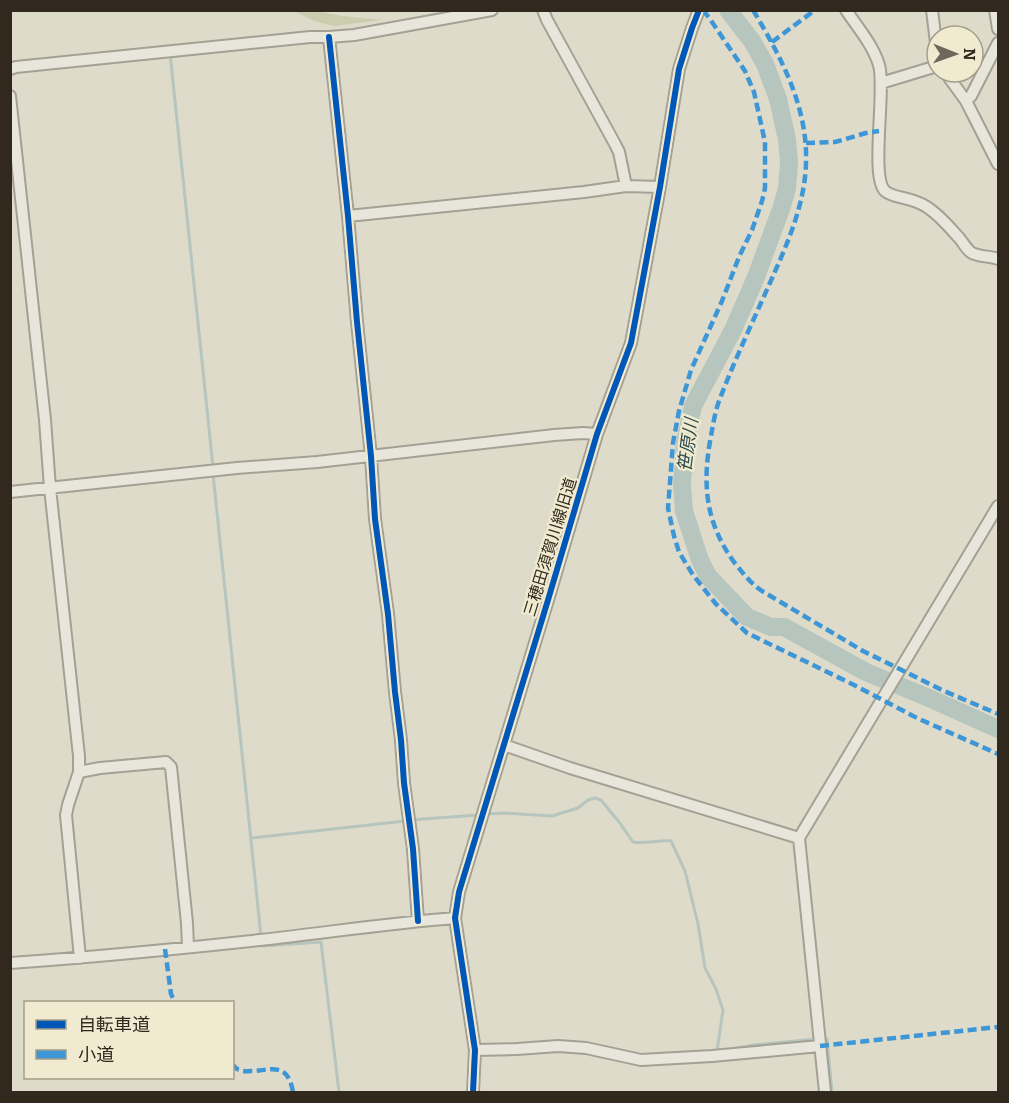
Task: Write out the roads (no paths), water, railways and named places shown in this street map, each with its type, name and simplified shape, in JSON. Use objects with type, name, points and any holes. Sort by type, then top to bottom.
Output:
[{"type":"street","points":[[10,69],[310,37],[354,35],[492,10]]},
{"type":"street","points":[[543,10],[619,152],[626,186]]},
{"type":"street","name":"三穂田須賀川線旧道","points":[[473,1092],[475,1050],[454,918],[459,892],[597,434],[631,343],[679,69],[699,10]]},
{"type":"street","points":[[846,10],[871,46],[879,66],[881,83],[879,149],[883,189],[894,196],[919,202],[930,209],[948,225],[973,254],[999,259]]},
{"type":"street","points":[[995,10],[999,29]]},
{"type":"street","points":[[329,37],[371,456],[375,519],[388,614],[404,783],[413,849],[418,921]]},
{"type":"street","points":[[966,101],[971,96],[999,43]]},
{"type":"street","points":[[881,83],[925,70]]},
{"type":"street","points":[[954,84],[966,101],[999,164]]},
{"type":"street","points":[[10,96],[77,726],[79,772],[66,815],[80,958]]},
{"type":"street","points":[[348,216],[626,186],[660,187]]},
{"type":"street","points":[[10,492],[371,456],[554,435],[597,434]]},
{"type":"street","points":[[825,1092],[798,838],[999,506]]},
{"type":"street","points":[[504,745],[570,768],[798,838]]},
{"type":"street","points":[[79,772],[166,762],[171,767],[188,947]]},
{"type":"street","points":[[10,963],[260,940],[454,918]]},
{"type":"street","points":[[475,1050],[558,1046],[586,1048],[641,1060],[820,1046]]},
{"type":"waterway","name":"笹原川","points":[[728,10],[752,41],[765,64],[778,99],[787,139],[789,162],[787,189],[756,277],[733,330],[693,406],[685,443],[682,484],[684,511],[700,560],[708,576],[747,617],[771,627],[784,627],[866,672],[998,729]]},
{"type":"waterway","points":[[170,53],[213,467]]},
{"type":"waterway","points":[[213,474],[262,946],[321,942],[339,1092]]},
{"type":"waterway","points":[[486,814],[552,816],[578,808],[588,800],[595,798],[601,800],[633,842],[671,841],[685,871],[698,924],[705,968],[716,989],[723,1010],[717,1051]]},
{"type":"waterway","points":[[251,838],[479,815]]},
{"type":"waterway","points":[[727,1050],[816,1039]]},
{"type":"waterway","points":[[822,1039],[827,1039],[832,1092]]}]
